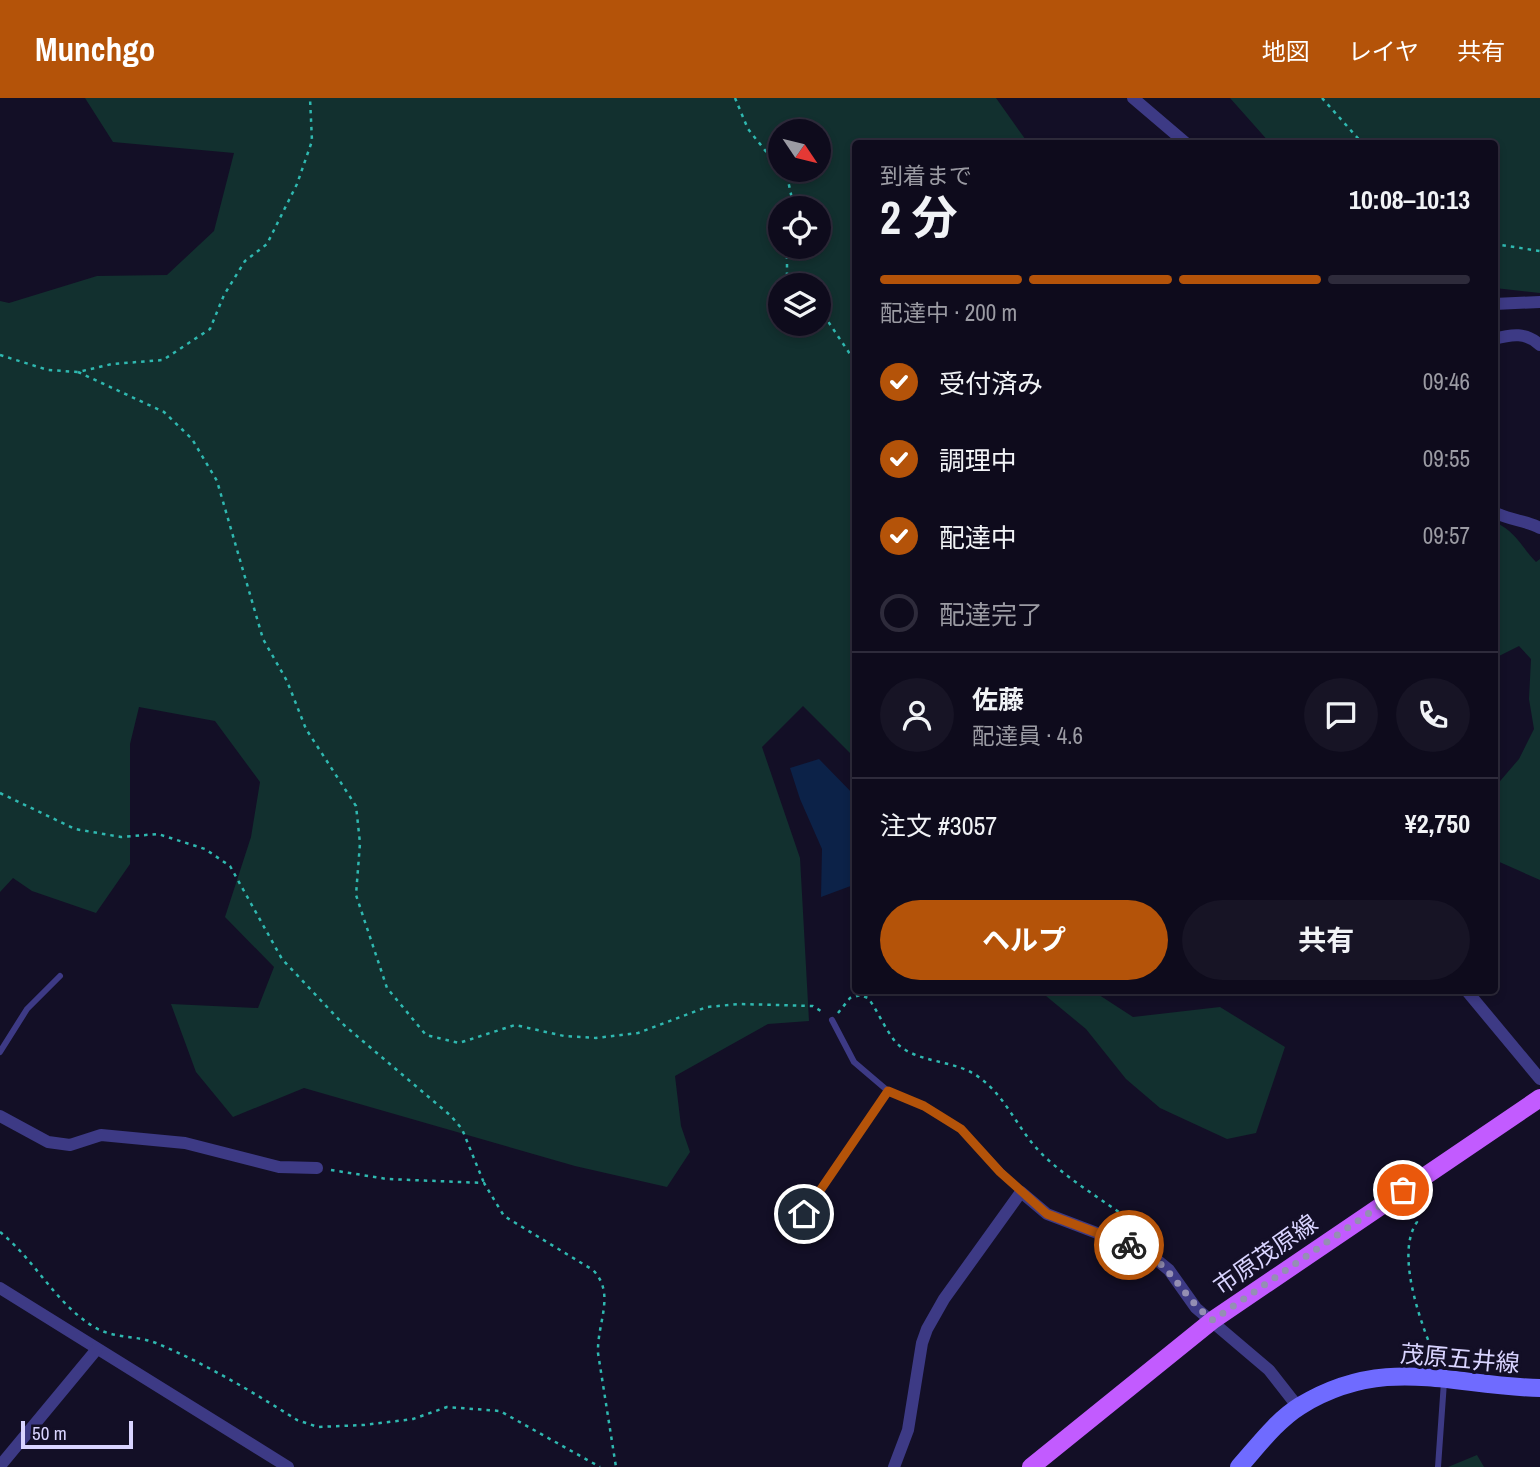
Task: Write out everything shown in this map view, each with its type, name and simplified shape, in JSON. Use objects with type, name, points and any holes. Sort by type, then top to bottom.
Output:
[{"type":"main road","name":"市原茂原線","points":[[1031,1467],[1213,1320],[1540,1098]]},
{"type":"main road","name":"茂原五井線","points":[[1239,1467],[1298,1407],[1363,1380],[1394,1375],[1540,1388]]},
{"type":"street","points":[[1133,98],[1182,140]]},
{"type":"street","points":[[1498,304],[1540,302]]},
{"type":"street","points":[[1498,338],[1518,334],[1532,337],[1540,345]]},
{"type":"street","points":[[1498,514],[1513,522],[1531,523],[1540,528]]},
{"type":"street","points":[[1469,994],[1540,1079]]},
{"type":"street","points":[[0,1116],[48,1142],[70,1145],[101,1135],[185,1143],[279,1167],[317,1168]]},
{"type":"street","points":[[894,1467],[908,1430],[922,1343],[928,1329],[944,1299],[1021,1192],[1047,1214],[1147,1252],[1169,1270],[1196,1308],[1269,1370],[1298,1407]]},
{"type":"street","points":[[0,1288],[288,1467]]},
{"type":"street","points":[[0,1466],[97,1349]]},
{"type":"lane","points":[[0,1052],[27,1009],[60,976]]},
{"type":"lane","points":[[832,1020],[854,1062],[888,1091],[924,1106],[961,1129],[1021,1192]]},
{"type":"lane","points":[[804,1214],[888,1091]]},
{"type":"lane","points":[[1438,1467],[1444,1378]]},
{"type":"path","points":[[0,355],[48,370],[78,372],[112,364],[163,360],[210,330],[224,295],[245,261],[267,244],[297,184],[312,141],[310,98]]},
{"type":"path","points":[[735,98],[748,129],[768,153]]},
{"type":"path","points":[[1322,98],[1359,140]]},
{"type":"path","points":[[1498,245],[1540,251]]},
{"type":"path","points":[[831,326],[852,357]]},
{"type":"path","points":[[78,372],[164,412],[192,439],[217,481],[263,639],[287,681],[306,729],[356,806],[360,843],[356,895],[387,988],[426,1035],[459,1043],[515,1025],[564,1036],[596,1038],[638,1033],[707,1007],[740,1004],[813,1006],[832,1020],[850,999],[860,995],[868,998],[898,1045],[910,1052],[957,1064],[979,1077],[1000,1097],[1038,1150],[1063,1173],[1135,1224],[1145,1239],[1147,1252]]},
{"type":"path","points":[[0,793],[75,829],[121,837],[158,834],[205,849],[230,866],[282,959],[344,1025],[451,1116],[461,1129],[484,1183],[504,1216],[593,1270],[603,1280],[606,1291],[597,1336],[598,1353],[616,1467]]},
{"type":"path","points":[[317,1168],[387,1179],[484,1183]]},
{"type":"path","points":[[1403,1190],[1415,1209],[1417,1222],[1408,1242],[1420,1324],[1444,1378]]},
{"type":"path","points":[[0,1232],[14,1243],[66,1306],[94,1327],[113,1336],[153,1342],[265,1400],[297,1420],[318,1427],[364,1425],[414,1419],[447,1407],[500,1411],[600,1467]]},
{"type":"green space","points":[[85,98],[996,98],[1026,140],[852,140],[852,755],[803,706],[762,747],[800,858],[809,1021],[768,1024],[675,1076],[681,1126],[690,1152],[667,1187],[575,1166],[304,1088],[233,1117],[196,1072],[171,1004],[258,1008],[274,967],[225,917],[251,837],[260,782],[215,721],[139,707],[130,744],[130,864],[96,913],[32,891],[13,878],[0,892],[0,301],[9,303],[97,276],[167,275],[214,231],[234,153],[113,142]]},
{"type":"green space","points":[[1230,98],[1540,98],[1540,293],[1498,288],[1498,140],[1267,140]]},
{"type":"green space","points":[[1498,524],[1513,535],[1536,562],[1540,559],[1540,880],[1498,861],[1498,784],[1519,759],[1534,729],[1529,699],[1531,659],[1519,646],[1498,656]]},
{"type":"green space","points":[[1044,994],[1098,994],[1133,1017],[1220,1007],[1285,1047],[1256,1133],[1227,1139],[1160,1108],[1126,1079],[1086,1029]]},
{"type":"green space","points":[[1477,1455],[1484,1467],[1448,1467]]},
{"type":"water","points":[[819,759],[852,793],[852,885],[821,897],[822,849],[790,768]]},
{"type":"way so far","points":[[1129,1245],[1147,1252],[1169,1270],[1196,1308],[1213,1320],[1403,1190]]},
{"type":"route","points":[[804,1214],[888,1091],[924,1106],[961,1129],[1000,1172],[1047,1214],[1129,1245]]}]
